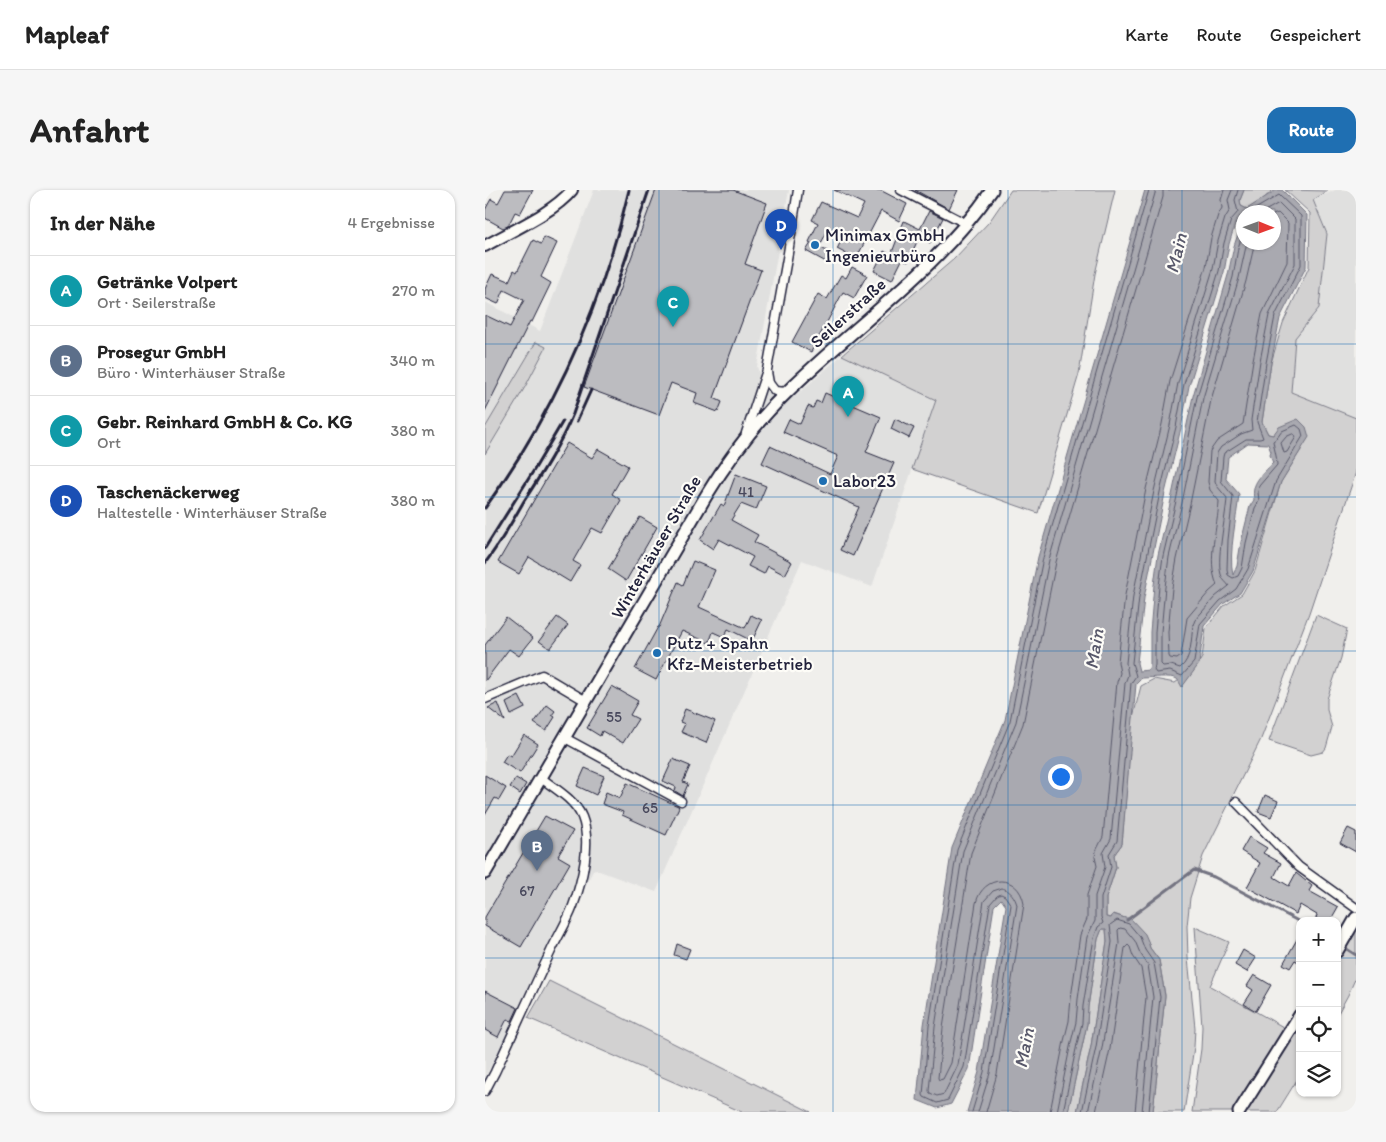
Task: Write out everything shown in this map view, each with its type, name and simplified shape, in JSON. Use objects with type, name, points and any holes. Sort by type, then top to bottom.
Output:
[{"type":"main road","name":"Seilerstraße","points":[[745,437],[787,392],[936,257],[967,224],[992,190]]},
{"type":"main road","name":"Winterhäuser Straße","points":[[485,873],[705,496],[745,437]]},
{"type":"main road","points":[[1341,944],[1356,918]]},
{"type":"main road","points":[[1239,1112],[1296,1021]]},
{"type":"street","points":[[485,246],[541,215],[567,196],[572,190]]},
{"type":"street","name":"Winterhäuser Straße","points":[[745,437],[767,370],[798,190]]},
{"type":"street","points":[[901,190],[967,224]]},
{"type":"street","points":[[767,370],[769,383],[775,391],[787,392]]},
{"type":"street","points":[[485,699],[542,676],[586,701]]},
{"type":"street","points":[[565,738],[681,801]]},
{"type":"street","points":[[485,1091],[573,907],[579,889],[584,862],[586,835],[582,817],[572,802],[541,778]]},
{"type":"street","points":[[1236,802],[1299,867],[1356,908]]},
{"type":"shaded area","points":[[594,190],[789,190],[757,367],[765,388],[773,395],[794,397],[842,355],[936,400],[872,587],[802,560],[656,892],[594,869],[485,1077],[485,302],[540,331]]},
{"type":"shaded area","points":[[1011,190],[1115,190],[1095,274],[1079,374],[1038,513],[912,469],[936,400],[842,355],[954,259],[989,222]]},
{"type":"shaded area","points":[[1244,190],[1273,190],[1254,205],[1241,205],[1240,200]]},
{"type":"shaded area","points":[[1285,190],[1328,191],[1313,200],[1327,234],[1319,308],[1295,338],[1291,392],[1356,418],[1356,472],[1309,613],[1261,739],[1203,856],[1190,898],[1187,926],[1188,958],[1195,1028],[1184,1112],[1153,1112],[1165,995],[1159,960],[1150,948],[1148,941],[1125,918],[1114,914],[1111,918],[1106,917],[1106,898],[1116,867],[1114,855],[1122,844],[1132,721],[1141,686],[1154,679],[1175,683],[1194,669],[1202,658],[1206,628],[1224,606],[1242,594],[1255,571],[1281,482],[1301,450],[1268,434],[1262,422],[1271,363],[1283,323],[1309,267],[1310,213]]},
{"type":"shaded area","points":[[1335,190],[1356,190],[1356,418],[1291,392],[1295,338],[1319,308],[1327,234],[1313,200]]},
{"type":"shaded area","points":[[536,342],[546,347],[525,387],[485,454],[485,428]]},
{"type":"shaded area","points":[[1316,615],[1347,629],[1341,658],[1327,699],[1327,710],[1332,727],[1326,748],[1323,752],[1311,755],[1269,741]]},
{"type":"shaded area","points":[[1356,925],[1356,977],[1341,1008],[1341,962],[1341,951]]},
{"type":"shaded area","points":[[1195,927],[1229,942],[1210,986],[1285,1028],[1233,1112],[1192,1112],[1201,1049],[1202,1027]]},
{"type":"shaded area","points":[[1102,929],[1106,929],[1107,941],[1091,1046],[1077,1112],[1068,1112],[1087,1024],[1098,939]]},
{"type":"shaded area","points":[[549,981],[811,1112],[742,1112],[528,1018]]},
{"type":"shaded area","points":[[1296,1027],[1296,1081],[1277,1112],[1243,1112]]},
{"type":"water","name":"Main","points":[[1145,190],[1244,190],[1240,200],[1241,205],[1236,205],[1236,221],[1229,244],[1224,272],[1189,386],[1165,493],[1144,598],[1137,663],[1139,671],[1149,670],[1150,632],[1158,555],[1193,396],[1228,275],[1234,246],[1236,240],[1236,250],[1281,250],[1281,205],[1253,205],[1276,190],[1282,190],[1307,215],[1306,267],[1280,318],[1262,422],[1268,434],[1273,435],[1279,427],[1298,419],[1306,427],[1309,437],[1281,482],[1253,571],[1240,593],[1223,604],[1204,626],[1199,664],[1182,687],[1177,679],[1171,677],[1142,678],[1136,684],[1122,844],[1114,855],[1116,867],[1106,898],[1106,917],[1111,918],[1113,914],[1130,918],[1145,934],[1150,948],[1159,960],[1165,996],[1153,1112],[1077,1112],[1091,1046],[1107,941],[1106,929],[1102,929],[1098,939],[1087,1024],[1068,1112],[967,1112],[979,1072],[1006,906],[1001,899],[994,906],[969,1069],[951,1104],[937,1108],[917,1100],[924,1025],[952,848],[1005,720],[1038,557]],"holes":[[[1248,443],[1268,444],[1273,463],[1261,476],[1254,488],[1254,500],[1250,506],[1237,566],[1233,575],[1232,546],[1239,494],[1226,479],[1228,457]]]},
{"type":"building","points":[[505,190],[533,190],[520,214],[515,212],[508,226],[503,228],[485,218],[485,210],[491,199],[498,203]]},
{"type":"building","points":[[656,190],[733,190],[767,203],[745,264],[761,270],[714,398],[722,402],[718,412],[694,403],[697,393],[671,383],[659,415],[584,387]]},
{"type":"building","points":[[834,190],[880,190],[907,204],[899,221],[881,211],[856,259],[837,249],[844,235],[829,228],[819,247],[831,253],[826,262],[806,251],[818,223],[812,220],[821,202],[857,218],[864,204]]},
{"type":"building","points":[[915,190],[958,190],[949,209]]},
{"type":"building","points":[[929,211],[943,218],[930,243],[919,237],[908,262],[902,260],[892,280],[874,271],[884,251],[891,255],[904,221],[920,229]]},
{"type":"building","points":[[544,237],[557,243],[541,277],[551,283],[485,411],[485,315],[510,327],[524,300],[504,290],[498,304],[485,298],[485,289],[492,274],[509,281],[514,270],[517,272],[533,240],[541,244]]},
{"type":"building","points":[[852,267],[867,275],[854,298],[843,292],[811,352],[792,342],[818,294],[827,299],[841,275],[846,278]]},
{"type":"building","points":[[825,393],[881,417],[866,452],[894,463],[853,556],[840,550],[859,507],[762,463],[770,446],[830,474],[838,456],[783,432],[789,419],[800,424],[808,406],[813,408],[816,401],[821,403]]},
{"type":"building","points":[[895,419],[914,428],[909,438],[891,429]]},
{"type":"building","points":[[567,443],[592,458],[598,449],[628,466],[612,494],[621,500],[602,533],[592,528],[573,561],[580,565],[570,582],[529,557],[519,574],[498,562]]},
{"type":"building","points":[[736,474],[766,486],[756,510],[741,504],[731,520],[758,535],[754,542],[792,562],[785,575],[768,566],[764,574],[748,566],[753,557],[719,539],[713,549],[700,540],[721,504],[724,506]]},
{"type":"building","points":[[640,517],[657,527],[626,581],[608,569]]},
{"type":"building","points":[[693,561],[715,570],[699,607],[745,628],[751,615],[762,620],[752,641],[728,629],[724,637],[713,632],[709,643],[682,631],[656,680],[635,669],[659,627],[678,582],[683,585]]},
{"type":"building","points":[[506,617],[533,638],[519,656],[509,649],[485,681],[485,645]]},
{"type":"building","points":[[557,617],[568,625],[550,649],[539,641]]},
{"type":"building","points":[[612,686],[638,701],[630,715],[638,719],[623,743],[602,731],[600,736],[587,728]]},
{"type":"building","points":[[519,696],[525,708],[511,715],[506,703]]},
{"type":"building","points":[[498,703],[505,721],[488,708]]},
{"type":"building","points":[[547,705],[555,711],[552,715],[555,717],[546,731],[534,723]]},
{"type":"building","points":[[685,709],[715,721],[706,743],[681,732],[685,724],[680,722]]},
{"type":"building","points":[[524,735],[538,744],[520,773],[502,762],[507,754],[511,756]]},
{"type":"building","points":[[673,759],[690,766],[683,782],[688,784],[683,796],[675,791],[676,787],[663,781]]},
{"type":"building","points":[[585,768],[604,776],[596,795],[577,786]]},
{"type":"building","points":[[485,775],[506,788],[499,800],[495,798],[485,815]]},
{"type":"building","points":[[516,778],[526,784],[520,794],[510,787]]},
{"type":"building","points":[[627,783],[679,807],[666,835],[622,815],[623,812],[602,804],[606,792],[620,798]]},
{"type":"building","points":[[1265,795],[1278,801],[1271,817],[1258,812]]},
{"type":"building","points":[[545,816],[573,831],[558,856],[570,863],[521,947],[485,926],[485,917]]},
{"type":"building","points":[[1348,828],[1356,832],[1356,852],[1340,843]]},
{"type":"building","points":[[1249,837],[1267,848],[1263,853],[1281,863],[1274,877],[1289,886],[1296,873],[1312,886],[1309,891],[1338,907],[1332,917],[1316,917],[1317,915],[1300,905],[1296,914],[1247,887],[1260,863],[1241,851]]},
{"type":"building","points":[[1296,941],[1296,961],[1290,968],[1283,964]]},
{"type":"building","points":[[677,944],[690,949],[686,959],[674,955]]},
{"type":"building","points":[[1243,950],[1256,958],[1247,972],[1235,965]]},
{"type":"building","points":[[1254,975],[1271,985],[1256,1011],[1244,1004],[1253,990],[1247,986]]},
{"type":"building","points":[[485,991],[518,1008],[512,1021],[507,1019],[498,1037],[485,1030]]},
{"type":"waterway","points":[[1127,920],[1194,870],[1214,877],[1296,920]]},
{"type":"waterway","points":[[1342,946],[1356,955]]},
{"type":"railway","points":[[485,508],[533,434],[573,356],[605,275],[629,190]]},
{"type":"railway","points":[[485,563],[501,541],[550,459],[573,414],[649,190]]},
{"type":"railway","points":[[577,421],[591,390]]},
{"type":"railway","points":[[485,548],[563,421]]},
{"type":"place","name":"Minimax GmbH Ingenieurbüro","points":[[815,245]]},
{"type":"place","name":"Taschenäckerweg","points":[[781,250]]},
{"type":"place","name":"Gebr. Reinhard GmbH & Co. KG","points":[[673,327]]},
{"type":"place","name":"Getränke Volpert","points":[[848,417]]},
{"type":"place","name":"Labor23","points":[[823,481]]},
{"type":"place","name":"Putz + Spahn Kfz-Meisterbetrieb","points":[[657,653]]},
{"type":"place","name":"Prosegur GmbH","points":[[537,871]]}]
